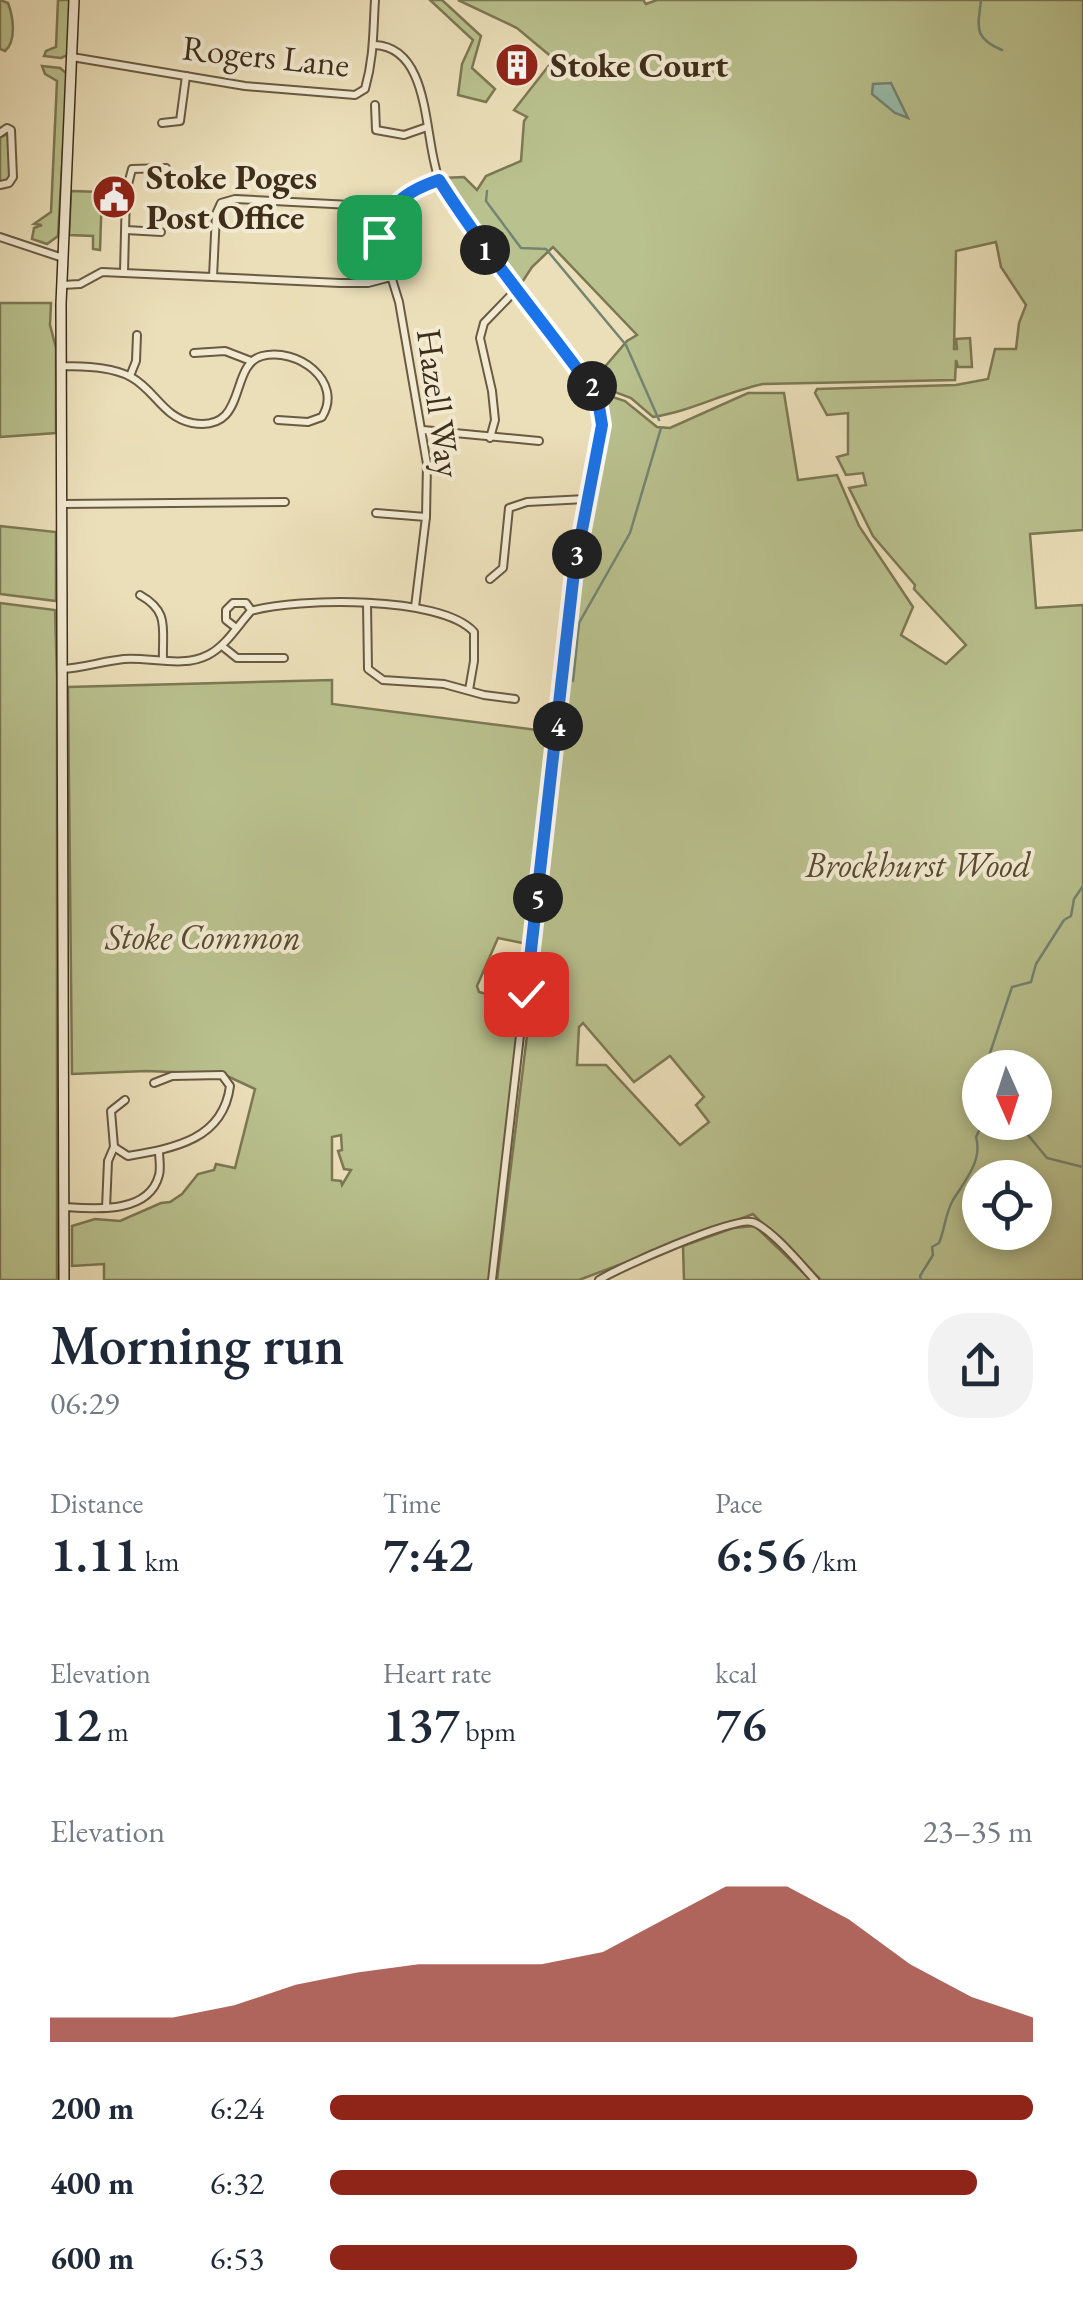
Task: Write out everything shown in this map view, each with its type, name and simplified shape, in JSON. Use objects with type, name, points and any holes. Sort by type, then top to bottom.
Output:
[{"type":"main road","points":[[64,1280],[62,285],[74,0]]},
{"type":"street","name":"Rogers Lane","points":[[72,56],[245,86],[355,95],[365,89],[375,45],[375,0]]},
{"type":"street","points":[[375,45],[396,50],[412,70],[424,104],[439,180],[515,291],[587,382],[596,388],[602,425],[574,572],[492,1280]]},
{"type":"street","points":[[162,123],[180,121],[186,76]]},
{"type":"street","points":[[375,105],[376,140]]},
{"type":"street","points":[[376,130],[404,135],[428,127]]},
{"type":"street","points":[[0,133],[3,129],[11,130],[14,177],[9,183],[0,184]]},
{"type":"street","points":[[124,272],[126,192],[132,169],[166,168]]},
{"type":"street","points":[[213,277],[216,214],[221,203],[235,199],[390,207],[420,186],[439,180]]},
{"type":"street","name":"Hazell Way","points":[[390,207],[379,237],[392,276],[427,464],[426,517],[415,607]]},
{"type":"street","points":[[126,230],[161,232]]},
{"type":"street","points":[[0,236],[63,258]]},
{"type":"street","points":[[62,285],[80,284],[102,272],[368,283],[392,276]]},
{"type":"street","points":[[490,438],[495,420],[480,338],[484,322],[515,291]]},
{"type":"street","points":[[130,376],[136,362],[137,335]]},
{"type":"street","points":[[194,353],[225,351],[251,361]]},
{"type":"street","points":[[62,366],[98,367],[130,376],[166,412],[196,424],[214,422],[228,412],[251,361],[265,355],[284,356],[304,363],[321,376],[330,392],[322,417],[308,422],[278,420]]},
{"type":"street","points":[[423,430],[539,441]]},
{"type":"street","points":[[490,580],[503,568],[509,508],[527,502],[586,499]]},
{"type":"street","points":[[62,504],[286,502]]},
{"type":"street","points":[[376,513],[426,517]]},
{"type":"street","points":[[140,595],[158,605],[162,615],[162,660]]},
{"type":"street","points":[[235,628],[226,620],[226,610],[233,602],[246,602],[251,610]]},
{"type":"street","points":[[62,669],[88,668],[121,659],[184,662],[206,656],[222,646],[251,610],[302,602],[367,604],[415,607],[466,624],[474,632],[469,690]]},
{"type":"street","points":[[367,604],[368,668],[383,680],[444,684],[515,699]]},
{"type":"street","points":[[222,646],[237,658],[284,658]]},
{"type":"street","points":[[114,1147],[125,1156],[159,1150],[210,1129],[224,1110],[230,1086],[222,1075],[172,1076],[154,1082]]},
{"type":"street","points":[[106,1208],[108,1161],[114,1147],[111,1111],[125,1100]]},
{"type":"street","points":[[65,1207],[133,1204],[151,1192],[160,1174],[159,1150]]},
{"type":"street","points":[[600,1280],[678,1244],[743,1221],[758,1224],[815,1280]]},
{"type":"green space","points":[[0,0],[8,3],[12,21],[13,35],[5,51],[0,49]]},
{"type":"green space","points":[[58,0],[71,0],[68,55],[61,58],[44,56],[56,47]]},
{"type":"green space","points":[[430,0],[442,0],[481,36],[472,68],[495,89],[486,102],[458,95],[462,64],[473,40]]},
{"type":"green space","name":"Brockhurst Wood","points":[[458,0],[643,0],[646,4],[657,0],[1083,0],[1083,530],[1030,534],[1036,608],[1083,605],[1083,1280],[821,1280],[753,1214],[579,1280],[497,1280],[585,517],[604,435],[601,393],[625,401],[657,427],[670,428],[748,393],[784,393],[798,480],[837,475],[859,526],[913,607],[901,635],[946,664],[966,645],[914,589],[915,585],[873,536],[849,488],[866,485],[863,473],[846,475],[837,457],[848,454],[848,413],[827,415],[815,393],[817,389],[956,385],[988,379],[995,349],[1016,349],[1026,305],[1001,267],[996,242],[956,251],[954,349],[956,339],[970,338],[972,367],[958,367],[956,360],[955,380],[763,384],[653,417],[631,398],[591,383],[627,341],[637,335],[553,247],[532,267],[517,290],[476,235],[442,178],[464,177],[477,190],[486,176],[521,161],[527,117],[514,110],[554,59],[517,28]],"holes":[[[583,1023],[634,1082],[670,1056],[704,1097],[696,1105],[709,1122],[680,1145],[606,1065],[577,1065],[579,1027]]]},
{"type":"green space","points":[[42,66],[60,68],[67,80],[58,236],[47,244],[32,239],[34,228],[42,225],[34,224],[51,212],[57,81],[45,74]]},
{"type":"green space","points":[[8,133],[10,178],[9,182],[0,183],[0,138]]},
{"type":"green space","points":[[71,191],[102,192],[100,250],[93,249],[93,236],[69,235]]},
{"type":"green space","points":[[0,303],[51,303],[50,325],[56,348],[56,433],[0,437]]},
{"type":"green space","points":[[0,526],[56,532],[56,601],[0,594]]},
{"type":"green space","name":"Stoke Common","points":[[0,603],[55,610],[57,1280],[0,1280]]},
{"type":"green space","points":[[332,680],[332,704],[553,732],[527,944],[498,938],[477,986],[479,992],[522,1001],[489,1280],[104,1280],[104,1264],[72,1266],[72,1226],[95,1219],[120,1221],[170,1202],[198,1174],[214,1170],[216,1164],[235,1168],[255,1089],[223,1074],[72,1074],[68,687]],"holes":[[[341,1135],[342,1150],[338,1151],[344,1169],[351,1170],[342,1185],[341,1181],[332,1180],[332,1137]]]},
{"type":"green space","points":[[755,1226],[811,1280],[684,1280],[683,1246],[733,1228]]},
{"type":"shaded area","points":[[891,83],[908,118],[895,113],[872,94],[873,84]]},
{"type":"waterway","points":[[981,0],[982,36],[1002,50]]},
{"type":"waterway","points":[[487,191],[486,201],[521,248],[546,249],[626,345],[659,420]]},
{"type":"waterway","points":[[573,681],[579,623],[630,533],[661,428]]},
{"type":"waterway","points":[[991,1050],[1012,987],[1031,982],[1036,964],[1064,920],[1071,916],[1074,899],[1083,886]]},
{"type":"waterway","points":[[921,1280],[933,1255],[932,1247],[939,1243],[950,1205],[975,1163],[976,1140]]},
{"type":"waterway","points":[[1032,1140],[1047,1158],[1083,1167]]},
{"type":"place","name":"Stoke Court","points":[[517,65]]},
{"type":"place","name":"Stoke Poges Post Office","points":[[114,197]]},
{"type":"route","points":[[379,237],[390,207],[420,186],[439,180],[515,291],[587,382],[596,388],[602,425],[574,572],[526,994]]}]
